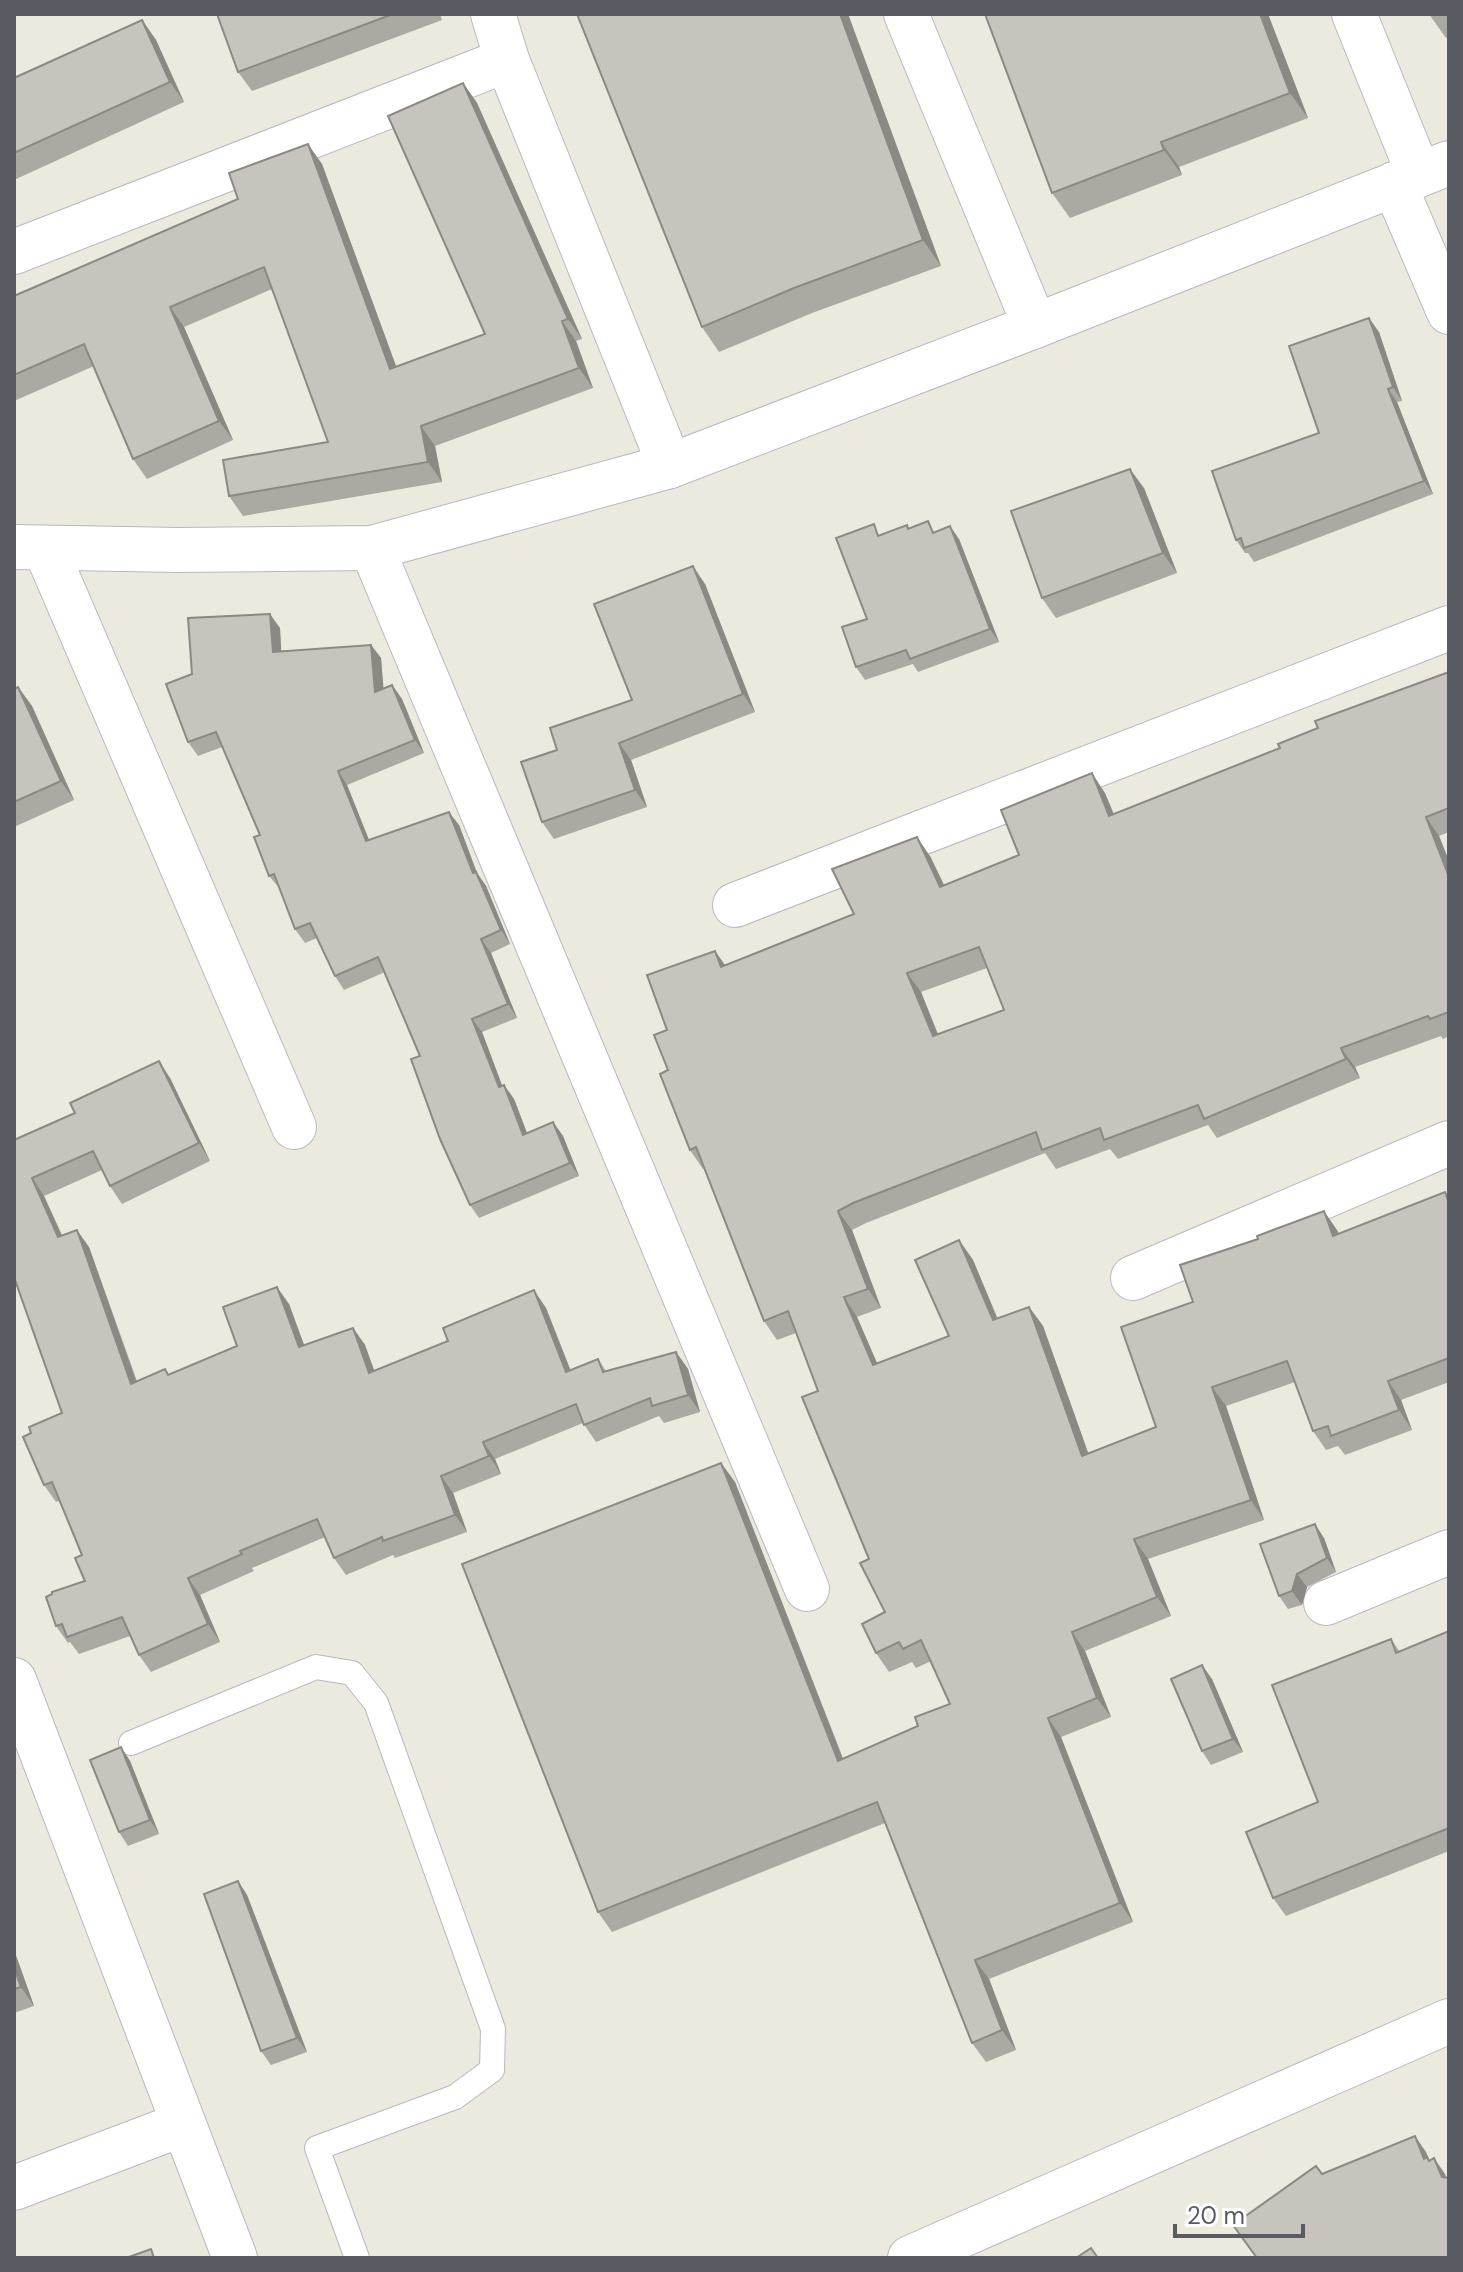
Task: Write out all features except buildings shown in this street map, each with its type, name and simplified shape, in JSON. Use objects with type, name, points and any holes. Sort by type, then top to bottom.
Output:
[{"type":"street","points":[[493,14],[507,60],[670,466]]},
{"type":"street","points":[[906,14],[1035,326]]},
{"type":"street","points":[[1354,14],[1420,174],[1449,312]]},
{"type":"street","points":[[14,252],[507,60]]},
{"type":"street","points":[[294,1127],[30,547],[178,550],[372,548],[670,466],[1420,174]]},
{"type":"street","points":[[372,548],[807,1589]]},
{"type":"street","points":[[735,905],[1449,628]]},
{"type":"street","points":[[1133,1278],[1449,1143]]},
{"type":"street","points":[[1326,1603],[1449,1552]]},
{"type":"street","points":[[14,1680],[235,2258]]},
{"type":"street","points":[[910,2258],[1449,2021]]},
{"type":"street","points":[[14,2188],[183,2124]]},
{"type":"lane","points":[[131,1743],[316,1667],[352,1673],[376,1703],[493,2029],[493,2043],[492,2070],[455,2097],[317,2148],[357,2258]]}]
